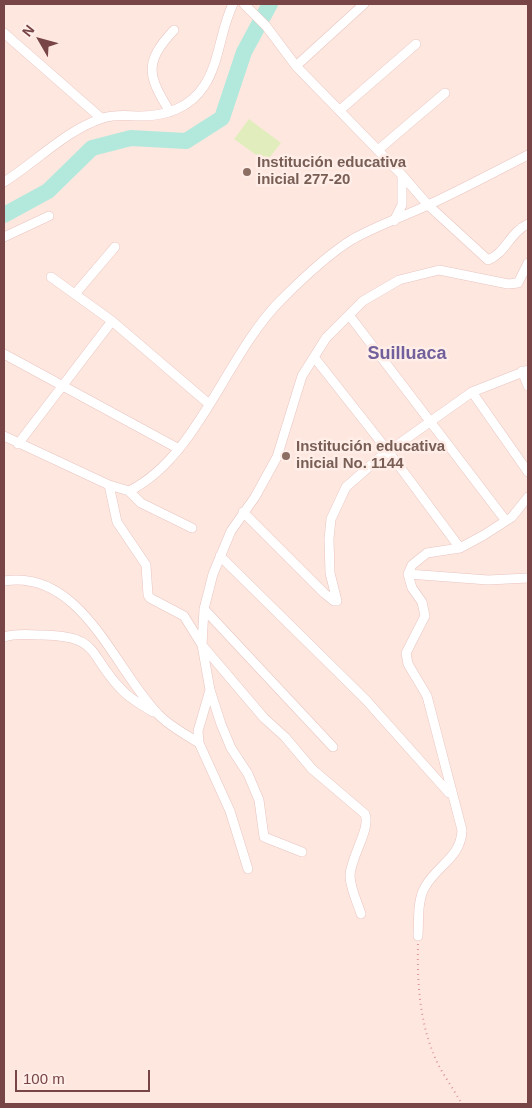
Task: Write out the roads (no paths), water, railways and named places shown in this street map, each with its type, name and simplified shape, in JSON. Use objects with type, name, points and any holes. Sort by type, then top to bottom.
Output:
[{"type":"street","points":[[4,182],[65,138],[101,118],[125,114],[142,116],[170,112],[184,105],[204,86],[217,57],[222,28],[233,4]]},
{"type":"street","points":[[244,4],[266,26],[296,66],[402,175],[428,205],[488,260],[497,257],[514,234],[528,224]]},
{"type":"street","points":[[296,66],[364,4]]},
{"type":"street","points":[[170,112],[152,80],[152,66],[161,44],[174,30]]},
{"type":"street","points":[[4,33],[101,118]]},
{"type":"street","points":[[340,110],[416,44]]},
{"type":"street","points":[[378,150],[445,93]]},
{"type":"street","points":[[129,491],[147,482],[179,449],[259,325],[281,300],[328,258],[353,239],[428,205],[528,155]]},
{"type":"street","points":[[394,221],[402,205],[402,175]]},
{"type":"street","points":[[4,237],[49,216]]},
{"type":"street","points":[[75,294],[115,247]]},
{"type":"street","points":[[302,852],[264,837],[262,810],[256,790],[231,748],[210,690],[202,645],[204,609],[212,574],[231,531],[255,497],[277,457],[302,376],[326,338],[363,301],[399,280],[439,270],[513,284],[518,283],[528,263]]},
{"type":"street","points":[[52,277],[112,321],[209,404]]},
{"type":"street","points":[[349,315],[506,521]]},
{"type":"street","points":[[18,444],[112,321]]},
{"type":"street","points":[[4,354],[64,384],[179,449]]},
{"type":"street","points":[[314,358],[388,451],[460,548]]},
{"type":"street","points":[[243,512],[324,593],[334,601],[337,601],[329,566],[331,519],[346,487],[388,451],[472,392],[525,370],[528,386]]},
{"type":"street","points":[[472,392],[528,472]]},
{"type":"street","points":[[4,436],[110,485],[129,491],[141,503],[192,528]]},
{"type":"street","points":[[110,485],[117,522],[146,566],[148,595],[150,598],[184,616],[202,645],[264,718],[285,738],[312,769],[365,814],[367,819],[365,829],[353,859],[350,876],[361,914]]},
{"type":"street","points":[[418,936],[424,889],[454,854],[460,843],[462,830],[451,796],[427,696],[407,659],[406,653],[411,640],[421,627],[425,616],[422,602],[412,588],[408,574],[412,565],[427,554],[460,548],[506,521],[512,517],[528,497]]},
{"type":"street","points":[[220,556],[366,700],[451,796]]},
{"type":"street","points":[[408,574],[488,580],[528,578]]},
{"type":"street","points":[[4,581],[15,579],[41,584],[71,601],[95,626],[158,714]]},
{"type":"street","points":[[204,609],[333,747]]},
{"type":"street","points":[[4,637],[11,635],[36,635],[76,638],[92,650],[122,690],[158,714],[173,727],[199,743]]},
{"type":"street","points":[[210,690],[198,731],[199,743],[230,810],[248,869]]},
{"type":"waterway","points":[[4,215],[48,191],[92,148],[131,138],[186,141],[222,118],[244,52],[270,4]]},
{"type":"place","name":"Institución educativa inicial 277-20","points":[[247,172]]},
{"type":"place","name":"Institución educativa inicial No. 1144","points":[[286,456]]},
{"type":"district","name":"Suilluaca","points":[[407,354]]}]
